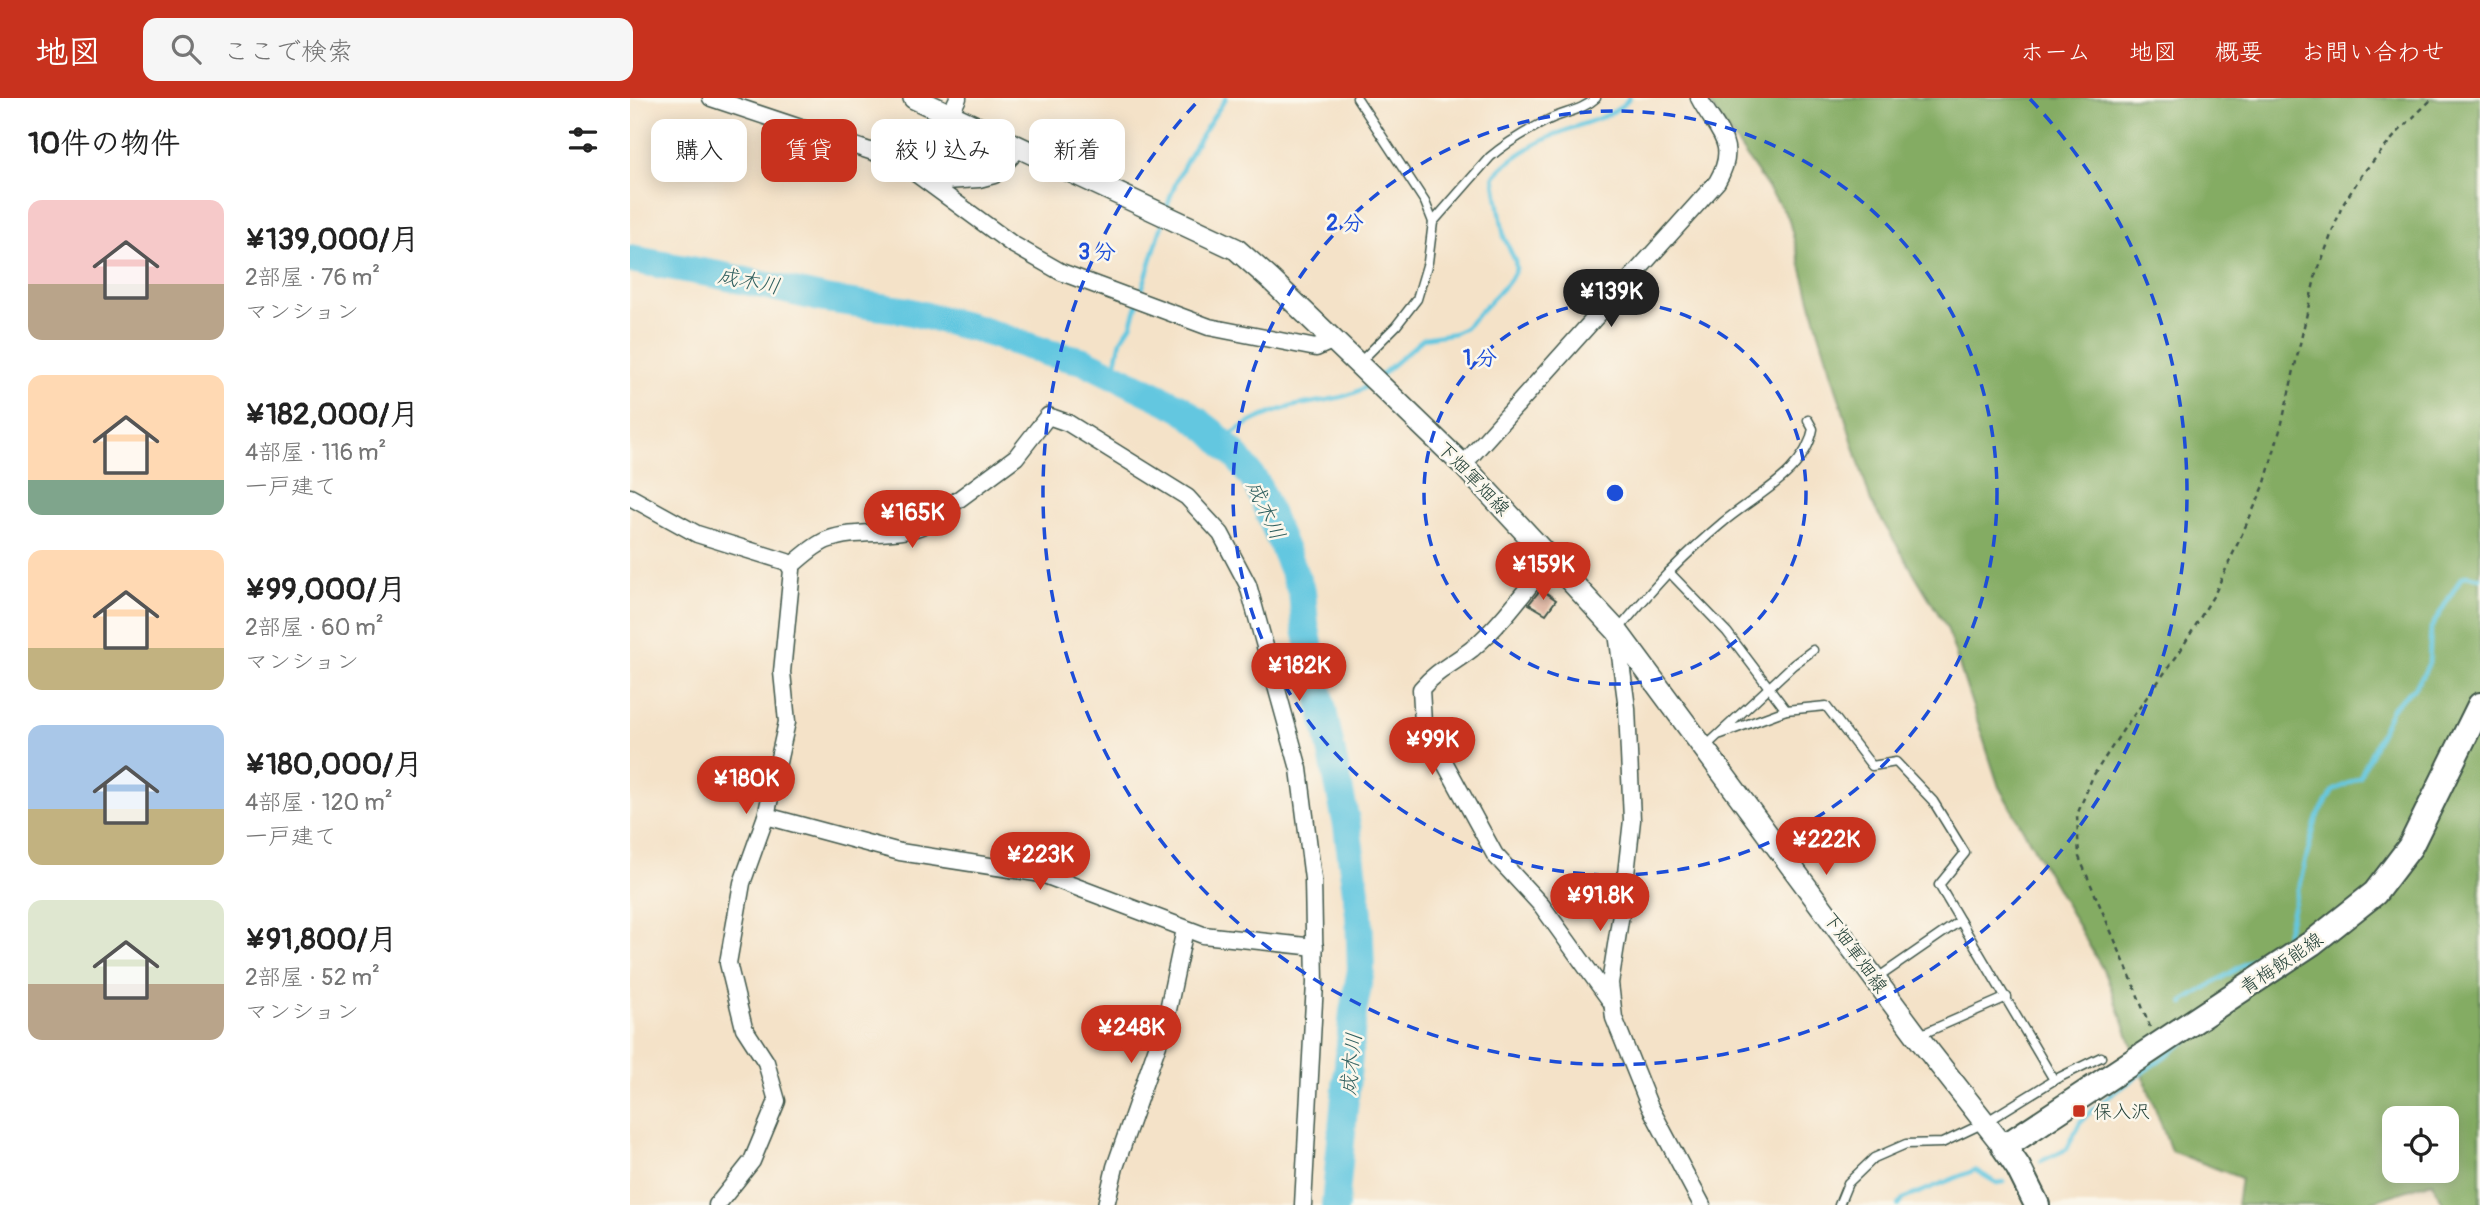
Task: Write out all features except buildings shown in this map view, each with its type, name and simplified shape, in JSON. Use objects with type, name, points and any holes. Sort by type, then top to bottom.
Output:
[{"type":"main road","name":"下畑軍畑線","points":[[914,98],[954,106],[1020,147],[1237,249],[1334,340],[1462,465],[1617,631],[1917,1036],[2004,1147]]},
{"type":"main road","name":"青梅飯能線","points":[[2004,1147],[2312,943],[2375,893],[2410,847],[2480,705]]},
{"type":"main road","points":[[2004,1147],[2018,1167],[2037,1205]]},
{"type":"street","points":[[711,98],[871,151]]},
{"type":"street","points":[[1462,465],[1717,182],[1726,168],[1728,153],[1725,141],[1699,98]]},
{"type":"street","points":[[1015,152],[1020,147]]},
{"type":"street","points":[[928,182],[1012,244],[1073,277],[1209,327],[1316,348],[1334,340]]},
{"type":"street","points":[[717,1205],[752,1161],[777,1101],[766,1062],[744,1028],[728,963],[742,883],[766,816],[787,722],[782,672],[791,566],[827,540],[908,532],[924,525],[1016,457],[1048,416],[1068,422],[1187,497],[1221,534],[1248,584],[1302,786],[1313,879],[1314,1030],[1303,1205]]},
{"type":"street","points":[[630,497],[697,534],[787,562],[791,566]]},
{"type":"street","points":[[1551,559],[1507,613],[1472,649],[1433,674],[1421,689],[1423,723],[1495,855],[1542,906],[1612,1004]]},
{"type":"street","points":[[1617,631],[1627,708],[1632,820],[1610,983],[1614,1018],[1649,1105],[1702,1205]]},
{"type":"street","points":[[766,816],[900,852],[1042,874],[1185,929],[1219,938],[1315,947]]},
{"type":"street","points":[[1106,1205],[1117,1159],[1165,1024],[1185,929]]},
{"type":"lane","points":[[1357,98],[1424,202],[1433,222],[1428,262],[1417,299],[1396,326],[1358,364]]},
{"type":"lane","points":[[1433,222],[1499,149],[1547,120],[1584,107],[1596,98]]},
{"type":"lane","points":[[1617,631],[1669,572],[1722,523],[1783,476],[1803,456],[1811,442],[1814,429],[1808,419]]},
{"type":"lane","points":[[1669,572],[1727,632],[1786,710]]},
{"type":"lane","points":[[1704,748],[1793,665],[1813,650]]},
{"type":"lane","points":[[1721,734],[1786,710],[1826,706],[1872,766],[1896,762],[1933,801],[1965,853],[1939,885],[2054,1080]]},
{"type":"lane","points":[[1876,979],[1960,921]]},
{"type":"lane","points":[[1917,1036],[2007,997]]},
{"type":"lane","points":[[1839,1205],[1848,1183],[1874,1158],[1906,1144],[1942,1143],[1984,1123],[2054,1080],[2101,1057]]},
{"type":"path","points":[[2157,1046],[2079,857],[2077,815],[2093,776],[2179,653],[2215,593],[2264,486],[2282,423],[2315,278],[2342,206],[2380,152],[2434,98]]},
{"type":"green space","points":[[1706,98],[2480,98],[2480,1205],[2444,1205],[2433,1183],[2459,1183],[2459,1106],[2382,1106],[2382,1183],[2429,1183],[2362,1205],[2237,1205],[2241,1178],[2171,1151],[2106,975],[1999,787],[1947,628],[1871,502],[1818,329],[1788,217]]},
{"type":"waterway","points":[[1166,210],[1184,165],[1226,98]]},
{"type":"waterway","points":[[1381,375],[1424,338],[1455,333],[1465,328],[1510,280],[1516,269],[1515,261],[1504,237],[1494,176],[1530,147],[1611,113],[1629,98]]},
{"type":"waterway","points":[[1113,375],[1121,340],[1131,325],[1163,222]]},
{"type":"waterway","name":"成木川","points":[[630,259],[719,275],[825,299],[903,310],[1084,361],[1181,408],[1212,432],[1238,458],[1257,484],[1302,592],[1305,624],[1347,826],[1359,914],[1361,970],[1353,1012],[1335,1205]]},
{"type":"waterway","points":[[1221,441],[1264,416],[1294,406],[1354,393],[1371,383]]},
{"type":"waterway","points":[[2184,1004],[2183,1002],[2285,939],[2317,817],[2333,791],[2360,777],[2393,707],[2414,688],[2423,675],[2429,663],[2431,628],[2461,578],[2467,575],[2480,578]]},
{"type":"waterway","points":[[2041,1161],[2067,1149],[2080,1122],[2099,1104],[2197,1033]]},
{"type":"waterway","points":[[1898,1205],[1903,1199],[1975,1170],[1997,1183],[2004,1182]]},
{"type":"place","name":"保入沢","points":[[2079,1111]]}]
